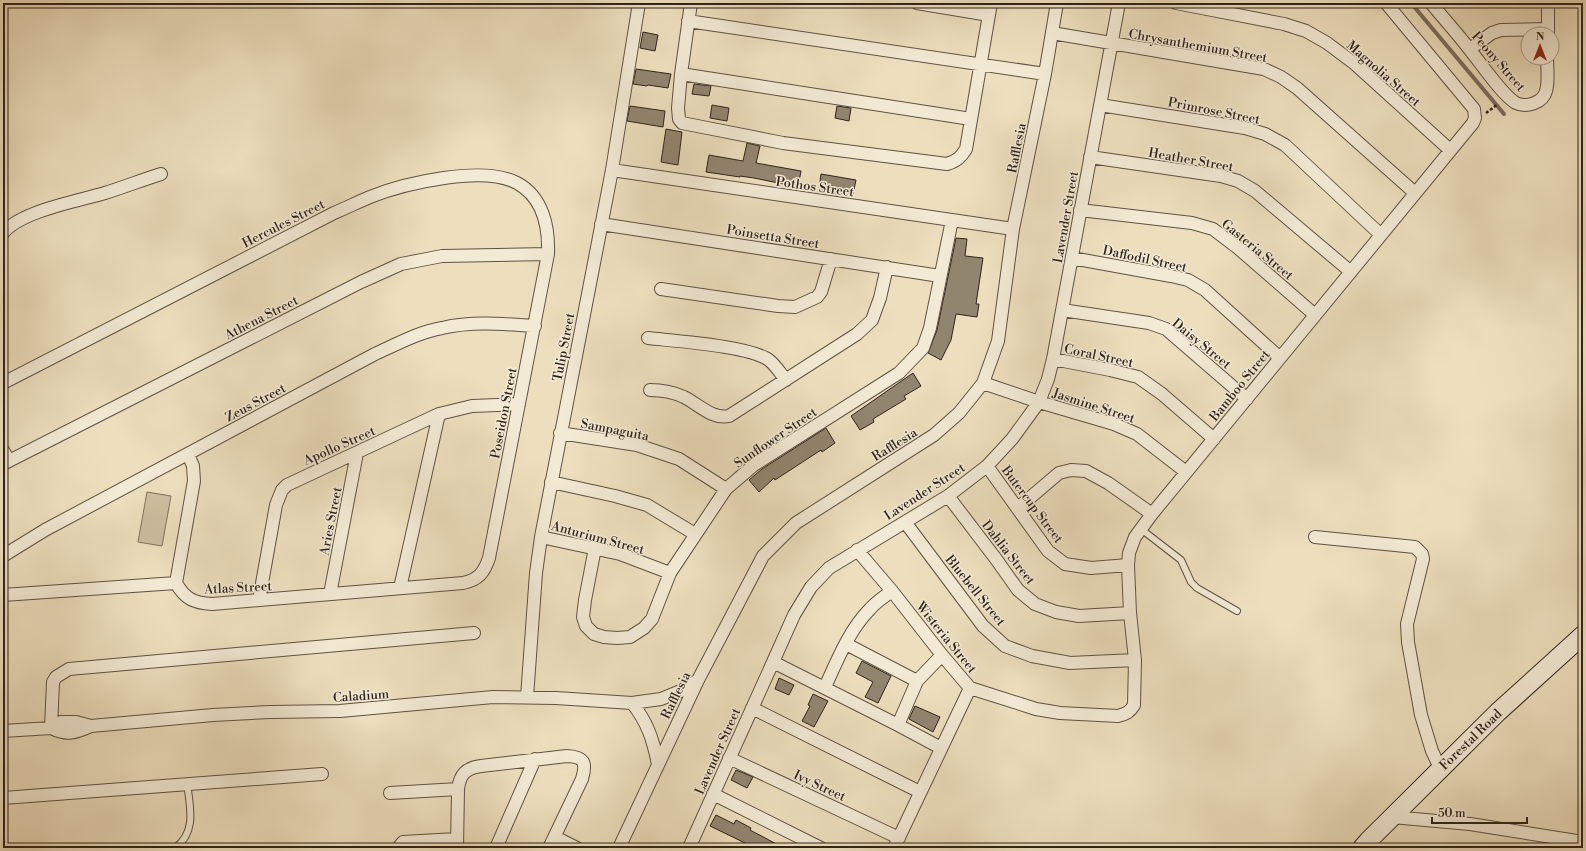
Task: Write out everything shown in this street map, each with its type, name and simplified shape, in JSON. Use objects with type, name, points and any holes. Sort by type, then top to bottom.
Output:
[{"type":"street","name":"Tulip Street","points":[[527,697],[536,573],[541,536],[612,170],[639,3]]},
{"type":"street","points":[[691,3],[681,74],[678,114],[682,123],[783,143],[947,164],[956,161],[962,156],[966,149],[990,9],[917,3]]},
{"type":"street","name":"Rafflesia","points":[[619,848],[698,680],[763,556],[796,523],[934,435],[959,413],[983,383],[998,341],[1013,228],[1045,74],[1057,3]]},
{"type":"street","name":"Lavender Street","points":[[691,847],[772,662],[794,616],[811,587],[829,568],[948,496],[987,466],[1012,439],[1039,402],[1048,379],[1053,359],[1119,3]]},
{"type":"street","name":"Magnolia Street","points":[[1176,3],[1284,24],[1306,31],[1355,64],[1450,150]]},
{"type":"street","name":"Bamboo Street","points":[[1131,711],[1134,705],[1135,660],[1130,613],[1128,565],[1131,545],[1152,514],[1186,472],[1473,123],[1475,115],[1474,109],[1386,3]]},
{"type":"street","points":[[1548,3],[1548,26]]},
{"type":"street","name":"Peony Street","points":[[1436,4],[1511,99],[1521,105],[1530,105],[1539,102],[1543,97],[1546,92],[1548,66]]},
{"type":"street","points":[[688,21],[1045,74]]},
{"type":"street","points":[[1470,49],[1492,33],[1501,30],[1520,31]]},
{"type":"street","name":"Chrysanthemium Street","points":[[1052,33],[1264,69],[1281,76],[1297,88],[1415,193]]},
{"type":"street","points":[[681,74],[971,119]]},
{"type":"street","name":"Primrose Street","points":[[1100,105],[1245,128],[1265,134],[1286,145],[1381,235]]},
{"type":"street","name":"Heather Street","points":[[1090,157],[1221,176],[1238,181],[1255,191],[1350,272]]},
{"type":"street","name":"Pothos Street","points":[[612,170],[1013,228]]},
{"type":"street","points":[[3,233],[6,228],[17,222],[53,207],[107,192],[161,174]]},
{"type":"street","name":"Hercules Street","points":[[3,383],[334,213],[371,196],[410,185],[450,177],[475,175],[504,177],[517,183],[526,189],[537,201],[543,214],[547,227],[548,254]]},
{"type":"street","name":"Gasteria Street","points":[[1080,210],[1192,223],[1213,229],[1238,248],[1315,315]]},
{"type":"street","name":"Sunflower Street","points":[[595,548],[585,600],[584,617],[586,626],[594,634],[617,638],[630,637],[644,628],[652,619],[670,572],[726,489],[754,465],[899,373],[923,348],[930,328],[952,220]]},
{"type":"street","name":"Poinsetta Street","points":[[602,224],[940,276]]},
{"type":"street","name":"Poseidon Street","points":[[480,576],[488,558],[548,254]]},
{"type":"street","name":"Athena Street","points":[[6,462],[354,286],[401,264],[442,256],[548,254]]},
{"type":"street","name":"Daffodil Street","points":[[1072,258],[1188,280],[1204,290],[1280,358]]},
{"type":"street","points":[[661,289],[778,306],[795,307],[817,297],[821,292],[832,259]]},
{"type":"street","points":[[650,390],[664,391],[682,396],[714,415],[719,417],[729,416],[857,334],[872,320],[880,298],[887,268]]},
{"type":"street","name":"Daisy Street","points":[[1062,310],[1149,323],[1166,329],[1247,399]]},
{"type":"street","name":"Zeus Street","points":[[3,556],[45,530],[375,354],[414,337],[441,328],[467,323],[535,326]]},
{"type":"street","points":[[648,338],[740,349],[758,354],[770,361],[786,380]]},
{"type":"street","name":"Coral Street","points":[[1053,359],[1138,377],[1162,394],[1214,438]]},
{"type":"street","name":"Jasmine Street","points":[[983,383],[1039,402],[1114,424],[1137,434],[1186,472]]},
{"type":"street","name":"Apollo Street","points":[[259,600],[276,505],[282,490],[287,485],[439,414],[472,406],[519,404]]},
{"type":"street","points":[[400,588],[439,414]]},
{"type":"street","name":"Sampaguita","points":[[560,433],[637,445],[679,460],[726,489]]},
{"type":"street","points":[[3,450],[6,462]]},
{"type":"street","name":"Aries Street","points":[[330,594],[357,453]]},
{"type":"street","points":[[3,595],[176,583],[194,481],[193,466],[188,454]]},
{"type":"street","name":"Butercup Street","points":[[987,466],[1048,551],[1065,564],[1091,568],[1128,565]]},
{"type":"street","points":[[1018,508],[1059,473],[1071,470],[1086,471],[1108,483],[1152,514]]},
{"type":"street","points":[[551,482],[615,496],[647,505],[695,534]]},
{"type":"street","name":"Dahlia Street","points":[[948,496],[1018,590],[1035,604],[1056,612],[1080,616],[1130,613]]},
{"type":"street","name":"Bluebell Street","points":[[905,522],[983,626],[1005,646],[1032,656],[1070,663],[1135,660]]},
{"type":"street","name":"Anturium Street","points":[[541,536],[620,554],[670,572]]},
{"type":"street","points":[[1315,537],[1415,547],[1422,554],[1423,559],[1421,569],[1407,624],[1408,642],[1421,715],[1432,751],[1440,768]]},
{"type":"street","name":"Wisteria Street","points":[[857,550],[970,688],[1036,709],[1060,713],[1118,716],[1131,711]]},
{"type":"street","name":"Atlas Street","points":[[176,583],[182,592],[194,602],[212,604],[463,583],[480,576]]},
{"type":"street","points":[[825,687],[846,644],[861,620],[870,608],[892,591]]},
{"type":"street","points":[[51,728],[53,682],[56,677],[70,669],[474,633]]},
{"type":"street","name":"Forestal Road","points":[[1368,846],[1392,817],[1440,768],[1498,712],[1583,635]]},
{"type":"street","points":[[846,644],[917,681]]},
{"type":"street","points":[[898,724],[917,681],[942,655]]},
{"type":"street","points":[[772,662],[825,687],[942,748]]},
{"type":"street","name":"Caladium","points":[[3,731],[51,728],[61,733],[66,733],[76,732],[91,726],[213,715],[270,712],[340,711],[468,699],[527,697],[587,699],[632,703],[661,699],[683,690],[698,680]]},
{"type":"street","points":[[896,843],[970,688]]},
{"type":"street","points":[[632,703],[641,714],[647,725],[658,764]]},
{"type":"street","points":[[752,708],[920,792]]},
{"type":"street","points":[[398,848],[403,842],[457,844],[459,780],[462,774],[474,767],[566,756],[577,757],[582,760],[584,770],[582,779],[552,842],[577,848]]},
{"type":"street","name":"Ivy Street","points":[[729,758],[896,843]]},
{"type":"street","points":[[496,848],[534,760]]},
{"type":"street","points":[[3,798],[322,774]]},
{"type":"street","points":[[390,793],[458,789]]},
{"type":"street","points":[[713,794],[821,848]]},
{"type":"street","points":[[1392,817],[1470,824],[1569,843],[1583,842]]},
{"type":"lane","points":[[1141,529],[1180,560],[1191,582],[1197,588],[1237,611]]},
{"type":"lane","points":[[175,848],[182,843],[188,835],[190,825],[187,783]]},
{"type":"shaded area","points":[[147,492],[171,496],[162,546],[138,542]]},
{"type":"building","points":[[643,32],[658,35],[655,51],[640,48]]},
{"type":"building","points":[[636,69],[671,74],[668,88],[633,84]]},
{"type":"building","points":[[694,84],[711,86],[709,96],[692,94]]},
{"type":"building","points":[[712,105],[729,108],[727,121],[710,118]]},
{"type":"building","points":[[630,106],[665,111],[663,127],[627,121]]},
{"type":"building","points":[[837,106],[851,108],[849,121],[835,118]]},
{"type":"building","points":[[666,129],[682,132],[678,165],[661,162]]},
{"type":"building","points":[[747,143],[760,146],[756,163],[801,171],[798,187],[754,178],[706,172],[709,155],[743,161]]},
{"type":"building","points":[[821,174],[856,180],[853,194],[837,192],[836,194],[819,190]]},
{"type":"building","points":[[956,238],[967,239],[965,256],[983,258],[976,304],[979,304],[977,317],[956,314],[951,340],[941,360],[928,353],[937,330]]},
{"type":"building","points":[[913,373],[921,386],[904,396],[906,399],[873,419],[874,422],[860,430],[851,416]]},
{"type":"building","points":[[826,428],[835,443],[822,452],[821,450],[775,480],[774,478],[759,492],[749,480],[762,469]]},
{"type":"building","points":[[862,661],[891,676],[878,703],[865,697],[873,682],[856,673]]},
{"type":"building","points":[[779,678],[794,685],[789,695],[775,689]]},
{"type":"building","points":[[813,694],[828,701],[814,727],[802,721],[810,706],[808,705]]},
{"type":"building","points":[[915,706],[940,717],[933,732],[909,719]]},
{"type":"building","points":[[736,770],[753,777],[747,788],[731,780]]},
{"type":"building","points":[[716,815],[734,824],[736,820],[751,828],[750,830],[784,848],[742,848],[745,843],[710,826]]},
{"type":"waterway","points":[[1411,3],[1504,114]]}]
